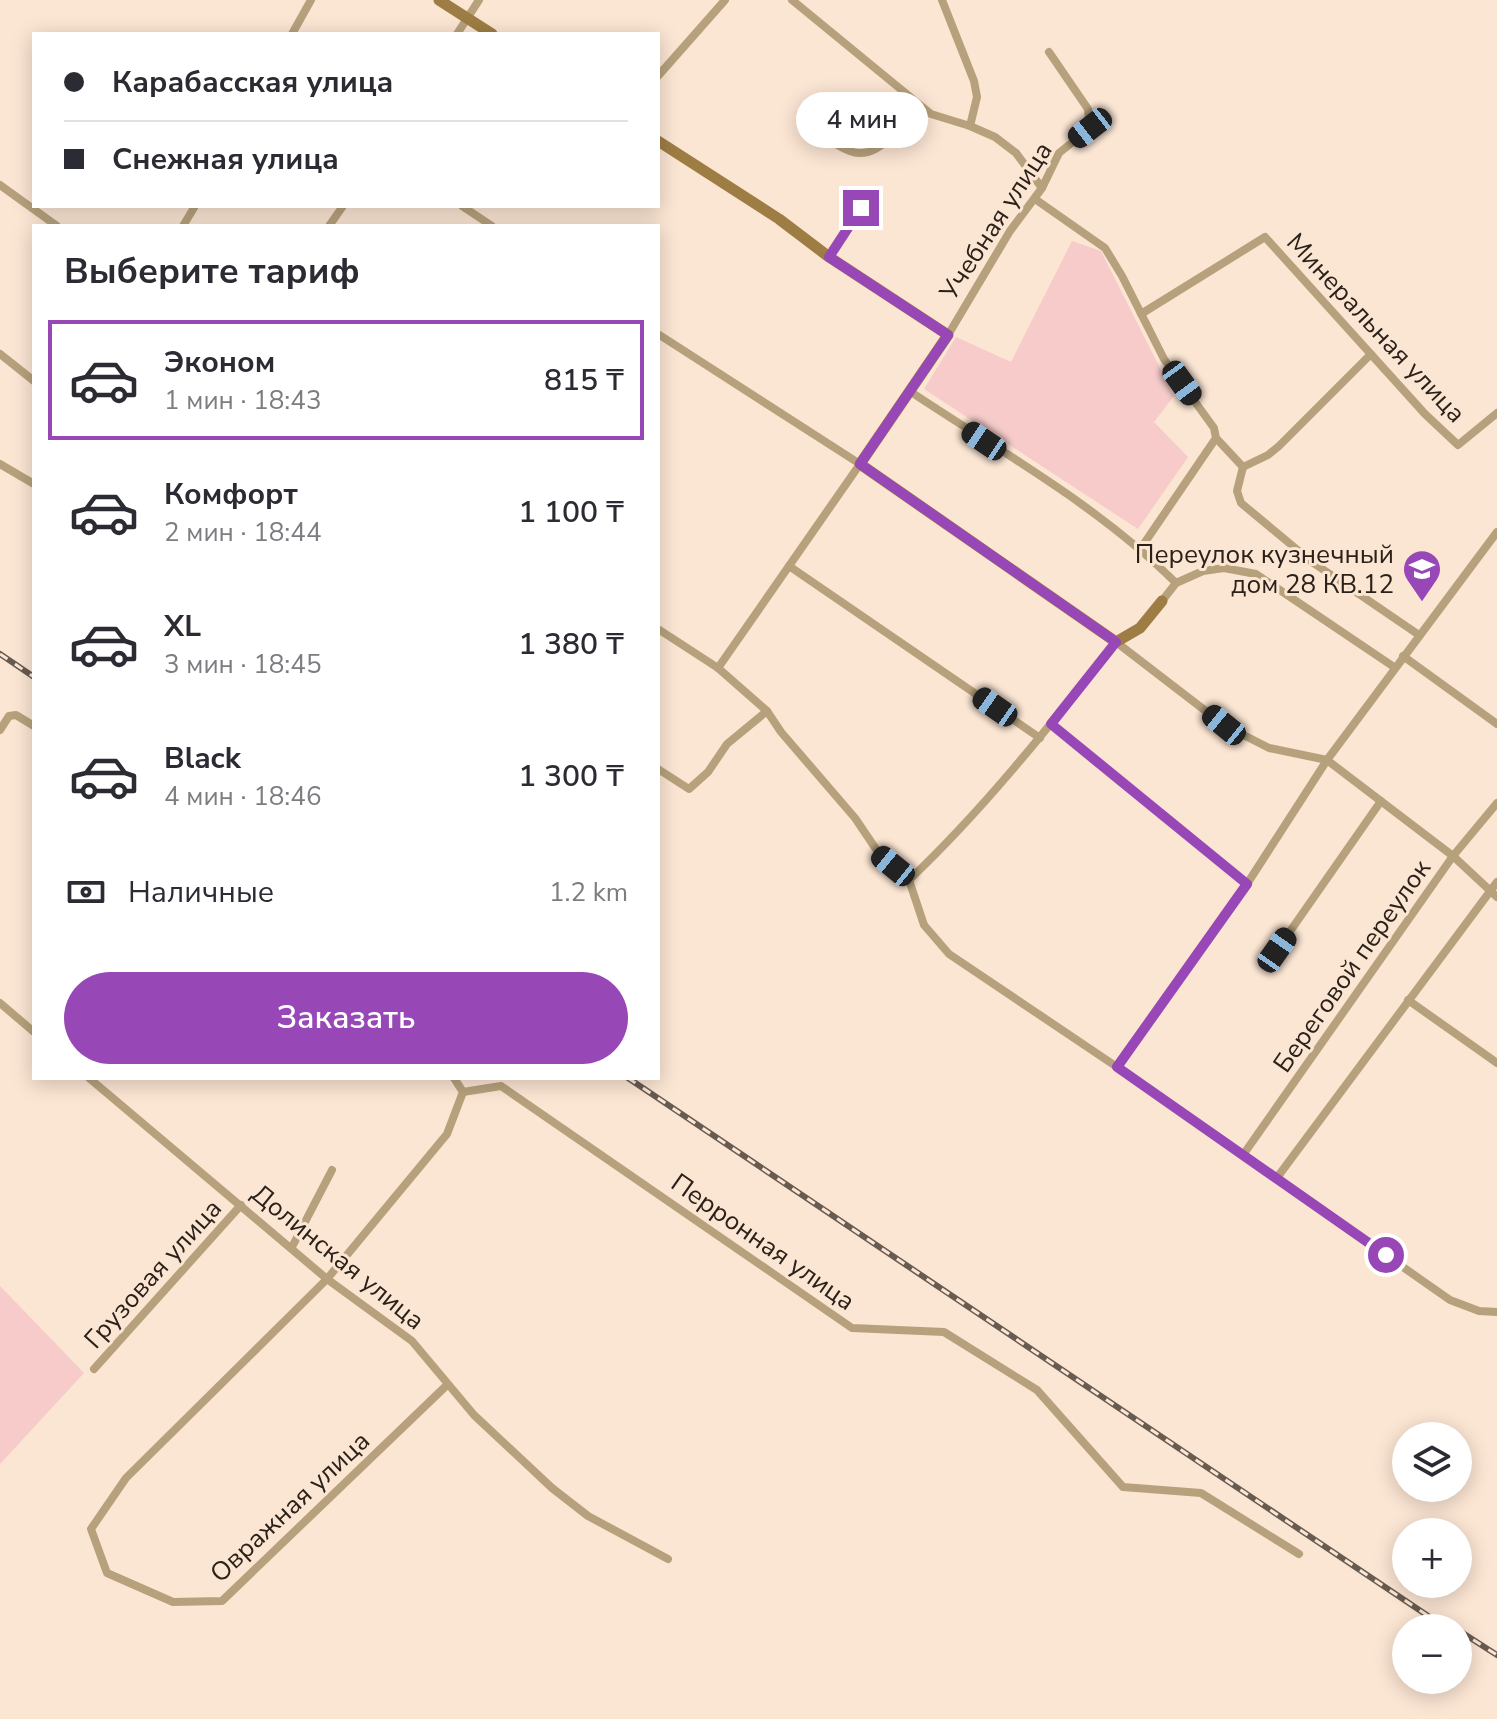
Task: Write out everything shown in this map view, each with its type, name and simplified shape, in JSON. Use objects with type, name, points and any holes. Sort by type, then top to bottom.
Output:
[{"type":"street","points":[[293,32],[311,0]]},
{"type":"street","points":[[439,0],[489,32]]},
{"type":"street","points":[[458,32],[479,0]]},
{"type":"street","points":[[660,74],[725,0]]},
{"type":"street","points":[[792,0],[931,114],[995,137],[1016,153],[1042,188]]},
{"type":"street","points":[[942,0],[974,81],[977,97],[970,126]]},
{"type":"street","name":"Учебная улица","points":[[948,335],[1010,231],[1042,188],[1059,153],[1090,128],[1088,109],[1049,52]]},
{"type":"street","points":[[834,143],[857,154],[871,151],[899,131],[917,103]]},
{"type":"street","points":[[660,142],[779,219],[829,257],[948,335],[718,668]]},
{"type":"street","points":[[0,185],[54,224]]},
{"type":"street","points":[[1035,199],[1105,248],[1164,359],[1214,428],[1216,438],[1243,467]]},
{"type":"street","points":[[465,208],[489,224]]},
{"type":"street","points":[[829,257],[861,208]]},
{"type":"street","name":"Минеральная улица","points":[[1141,314],[1265,237],[1425,414],[1458,445],[1497,413]]},
{"type":"street","points":[[660,335],[860,464],[1116,642],[1224,725],[1269,748],[1327,760],[1453,856],[1494,894]]},
{"type":"street","points":[[0,354],[32,379]]},
{"type":"street","points":[[1243,467],[1279,446],[1371,354]]},
{"type":"street","points":[[911,392],[1106,521],[1141,548],[1176,583]]},
{"type":"street","points":[[1141,548],[1216,438]]},
{"type":"street","points":[[0,464],[32,483]]},
{"type":"street","points":[[1243,467],[1237,491],[1241,503],[1312,562],[1419,635]]},
{"type":"street","points":[[1117,1067],[1247,884],[1327,760],[1497,532]]},
{"type":"street","points":[[789,566],[1040,738]]},
{"type":"street","points":[[909,880],[940,851],[1040,738],[1116,642],[1140,628],[1176,583],[1203,571],[1224,568],[1256,574],[1394,667]]},
{"type":"street","points":[[660,630],[718,668],[767,711],[781,732],[855,818],[880,855],[909,880],[924,925],[949,954],[1117,1067],[1450,1300],[1479,1311],[1497,1312]]},
{"type":"street","points":[[1403,656],[1497,724]]},
{"type":"street","points":[[660,770],[689,789],[708,772],[727,744],[767,711]]},
{"type":"street","points":[[0,730],[9,716],[16,715],[32,725]]},
{"type":"street","points":[[1051,724],[1247,884]]},
{"type":"street","points":[[1277,950],[1381,801]]},
{"type":"street","name":"Береговой переулок","points":[[1243,1155],[1453,856],[1497,803]]},
{"type":"street","points":[[1276,1179],[1408,1000],[1494,894],[1497,882]]},
{"type":"street","points":[[1408,1000],[1497,1063]]},
{"type":"street","points":[[0,1003],[32,1030]]},
{"type":"street","name":"Долинская улица","points":[[91,1080],[327,1279],[412,1341],[480,1421],[564,1497],[588,1516],[668,1559]]},
{"type":"street","points":[[327,1279],[447,1134],[463,1092],[455,1080]]},
{"type":"street","name":"Перронная улица","points":[[463,1092],[501,1086],[852,1328],[944,1332],[1037,1390],[1123,1487],[1201,1493],[1299,1554]]},
{"type":"street","points":[[292,1247],[332,1170]]},
{"type":"street","name":"Грузовая улица","points":[[94,1369],[241,1205]]},
{"type":"street","name":"Овражная улица","points":[[327,1279],[126,1478],[91,1529],[107,1573],[173,1602],[222,1601],[447,1385]]},
{"type":"shaded area","points":[[1072,241],[1101,251],[1174,396],[1154,422],[1188,457],[1138,529],[924,389],[956,337],[1011,362]]},
{"type":"shaded area","points":[[0,1286],[84,1373],[0,1464]]},
{"type":"railway","points":[[0,654],[32,676]]},
{"type":"railway","points":[[631,1080],[1425,1614]]},
{"type":"railway","points":[[1472,1639],[1497,1655]]},
{"type":"place","name":"Переулок кузнечный дом 28 КВ.12","points":[[1422,603]]},
{"type":"route","points":[[861,208],[829,257],[948,335],[860,464],[1116,642],[1051,724],[1247,884],[1117,1067],[1386,1255]]}]
